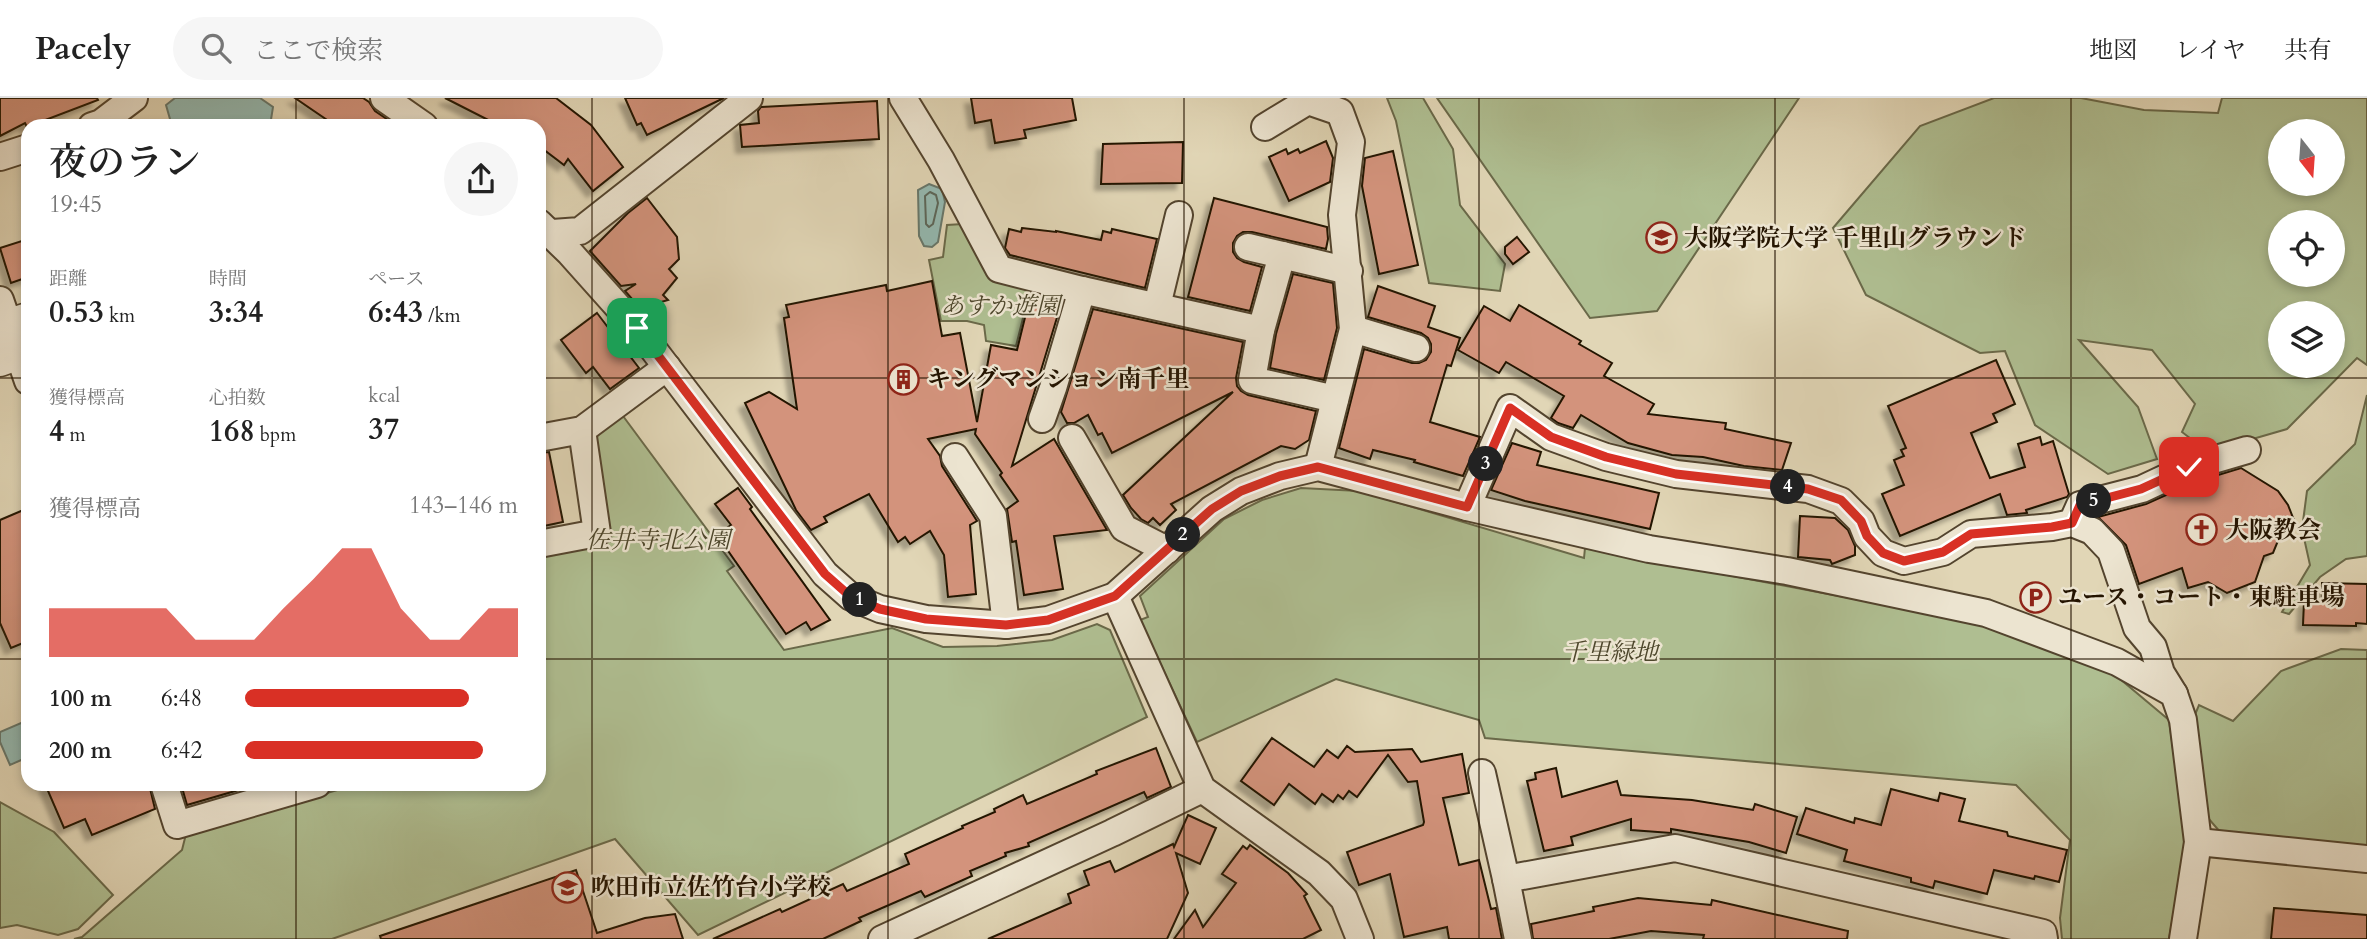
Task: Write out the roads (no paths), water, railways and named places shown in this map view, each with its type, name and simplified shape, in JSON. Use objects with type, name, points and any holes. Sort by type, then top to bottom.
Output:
[{"type":"street","points":[[106,119],[134,98]]},
{"type":"street","points":[[384,98],[414,119]]},
{"type":"street","points":[[546,230],[580,231],[749,98]]},
{"type":"street","points":[[903,98],[941,160],[999,269],[1261,330]]},
{"type":"street","points":[[1265,127],[1308,101],[1340,112],[1351,142],[1342,215],[1353,328],[1318,467]]},
{"type":"street","points":[[0,157],[21,150]]},
{"type":"street","points":[[1157,306],[1179,215]]},
{"type":"street","points":[[546,234],[637,328],[825,574],[851,597],[880,609],[926,619],[1006,625],[1048,620],[1115,596],[1212,509],[1241,491],[1280,476],[1318,467],[1467,507],[1649,549],[1787,570],[1986,613],[2117,662],[2174,694]]},
{"type":"street","points":[[1248,247],[1349,271]]},
{"type":"street","points":[[1282,255],[1261,330],[1252,380],[1335,399]]},
{"type":"street","points":[[1042,419],[1054,388],[1082,290]]},
{"type":"street","points":[[1353,328],[1416,348]]},
{"type":"street","points":[[546,437],[582,430],[667,367]]},
{"type":"street","points":[[1467,507],[1510,408],[1551,437],[1606,457],[1676,474],[1808,489],[1841,500],[1861,521],[1867,536],[1883,553],[1904,561],[1943,552],[1971,534],[2072,523],[2092,531],[2111,551],[2137,628],[2153,647],[2161,673],[2174,694],[2183,720],[2198,842],[2183,939]]},
{"type":"street","points":[[546,543],[597,533],[582,430]]},
{"type":"street","points":[[2072,523],[2080,505],[2141,489],[2189,467],[2248,450]]},
{"type":"street","points":[[1074,456],[1124,528],[1167,550]]},
{"type":"street","points":[[955,457],[993,516],[1006,625]]},
{"type":"street","points":[[1115,596],[1202,789],[1319,873],[1344,899],[1360,939]]},
{"type":"street","points":[[1482,774],[1518,939]]},
{"type":"street","points":[[882,939],[1202,789]]},
{"type":"street","points":[[166,791],[177,825],[293,791]]},
{"type":"street","points":[[2198,842],[2367,859]]},
{"type":"street","points":[[1506,879],[1675,848],[2043,933],[2044,939]]},
{"type":"water","points":[[175,98],[260,98],[273,107],[271,119],[170,119],[166,105]]},
{"type":"water","points":[[929,184],[942,189],[945,202],[938,242],[932,247],[924,246],[919,236],[918,190]]},
{"type":"water","points":[[21,723],[21,760],[10,765],[0,742],[0,732]]},
{"type":"place","name":"大阪学院大学 千里山グラウンド","points":[[1661,238]]},
{"type":"place","name":"キングマンション南千里","points":[[904,379]]},
{"type":"place","name":"大阪教会","points":[[2202,530]]},
{"type":"place","name":"ユース・コート・東駐車場","points":[[2035,597]]},
{"type":"place","name":"吹田市立佐竹台小学校","points":[[568,887]]},
{"type":"park label","name":"あすか遊園","points":[[1000,306]]},
{"type":"park label","name":"佐井寺北公園","points":[[658,540]]},
{"type":"park label","name":"千里緑地","points":[[1610,652]]}]
